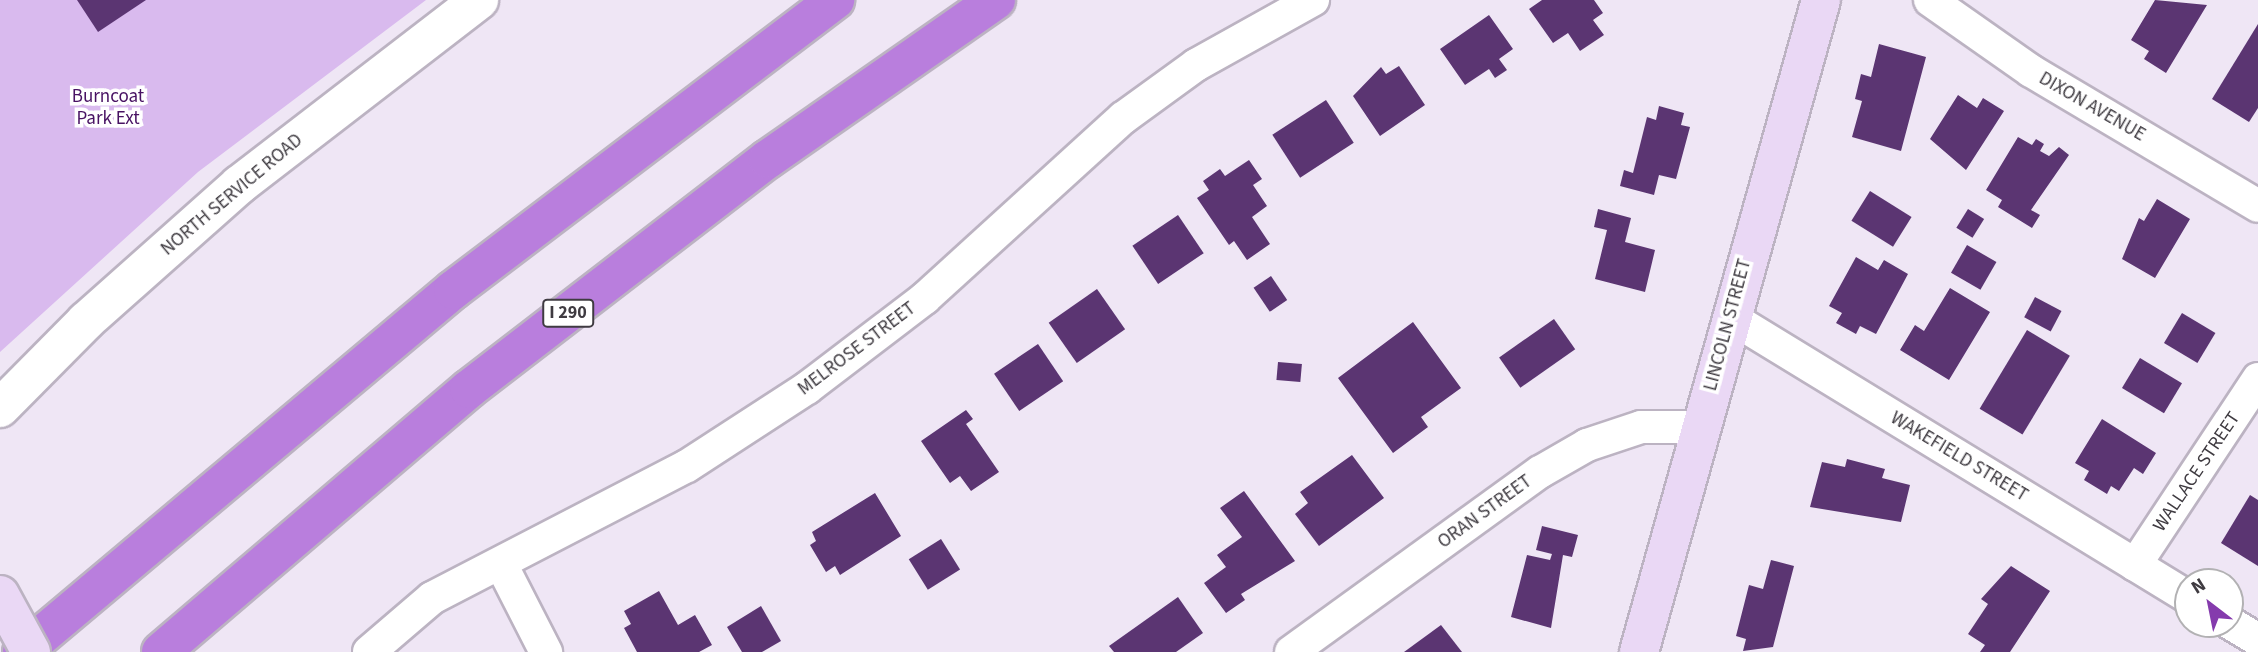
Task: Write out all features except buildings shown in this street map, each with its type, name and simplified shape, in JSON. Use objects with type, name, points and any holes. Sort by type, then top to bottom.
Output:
[{"type":"highway","points":[[22,652],[453,290],[835,0]]},
{"type":"highway","name":"I 290","points":[[161,652],[469,389],[768,159],[996,0]]},
{"type":"main road","name":"LINCOLN STREET","points":[[1639,652],[1730,317],[1821,0]]},
{"type":"main road","points":[[0,595],[31,652]]},
{"type":"street","name":"NORTH SERVICE ROAD","points":[[0,408],[86,321],[239,185],[479,0]]},
{"type":"street","name":"MELROSE STREET","points":[[369,652],[432,598],[502,566],[687,466],[807,388],[925,298],[1123,118],[1196,65],[1313,0]]},
{"type":"street","name":"DIXON AVENUE","points":[[1930,0],[2031,71],[2258,206]]},
{"type":"street","name":"WAKEFIELD STREET","points":[[1730,317],[2174,589]]},
{"type":"street","name":"WALLACE STREET","points":[[2135,565],[2258,379]]},
{"type":"street","name":"ORAN STREET","points":[[1291,652],[1540,472],[1587,445],[1641,427],[1700,426]]},
{"type":"street","points":[[502,566],[546,652]]},
{"type":"green space","name":"Burncoat Park Ext","points":[[0,0],[426,0],[198,172],[0,352]]}]
